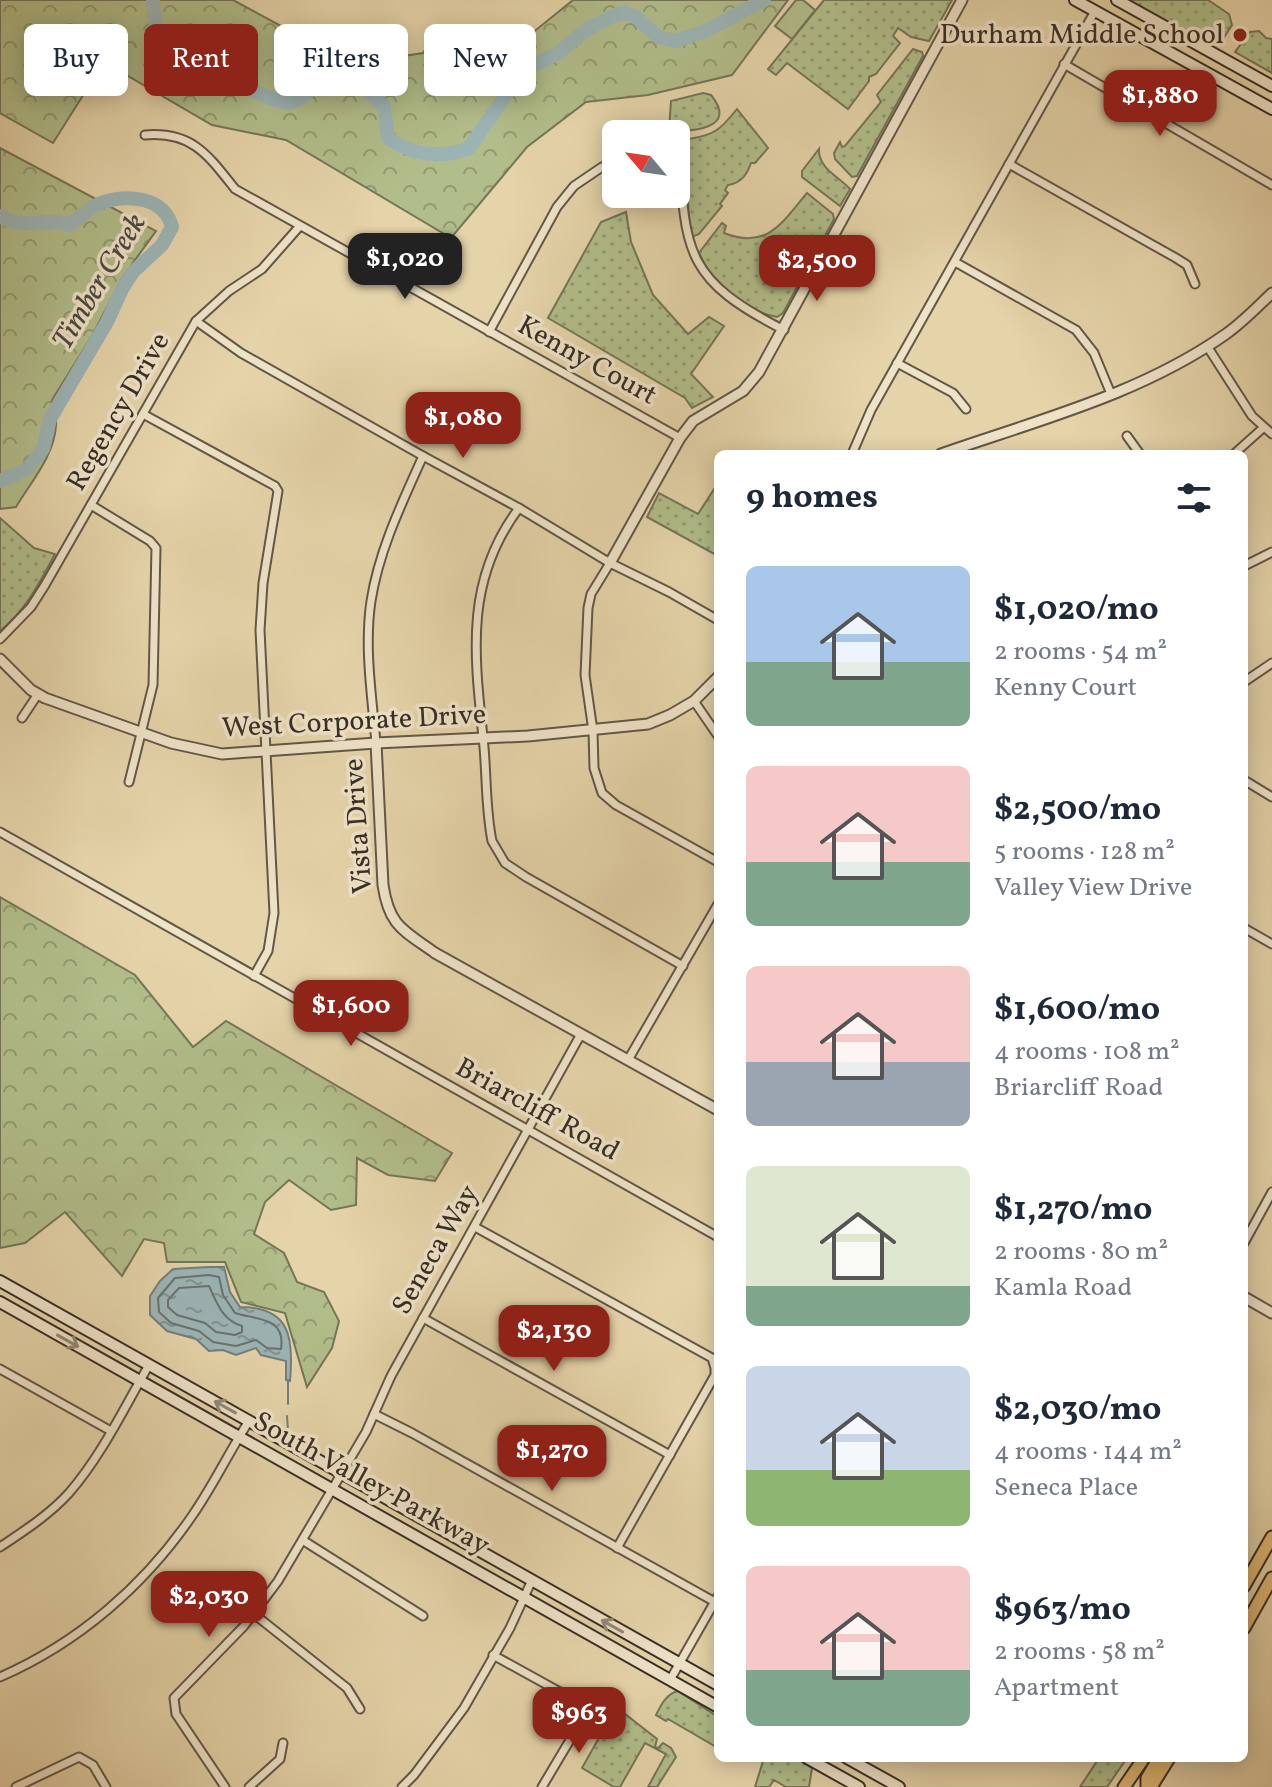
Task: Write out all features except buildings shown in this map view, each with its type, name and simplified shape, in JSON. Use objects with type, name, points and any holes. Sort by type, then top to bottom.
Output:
[{"type":"main road","points":[[1075,0],[1272,109]]},
{"type":"main road","points":[[1117,0],[1272,86]]},
{"type":"main road","points":[[1213,76],[1223,59]]},
{"type":"main road","name":"South Valley Parkway","points":[[0,1281],[714,1683]]},
{"type":"main road","name":"South Valley Parkway","points":[[0,1302],[714,1705]]},
{"type":"main road","points":[[1248,1579],[1271,1540]]},
{"type":"main road","points":[[1248,1621],[1272,1578]]},
{"type":"main road","points":[[814,1762],[859,1787]]},
{"type":"main road","points":[[854,1762],[899,1787]]},
{"type":"main road","points":[[1124,1787],[1141,1762]]},
{"type":"main road","points":[[1149,1787],[1147,1778],[1157,1762]]},
{"type":"main road","points":[[1149,1787],[1166,1762]]},
{"type":"street","points":[[714,860],[616,805],[602,793],[594,768],[593,731],[585,675],[585,624],[591,594],[680,438],[693,421],[743,391],[759,372],[962,0]]},
{"type":"street","points":[[854,450],[871,410],[1095,11]]},
{"type":"street","points":[[1064,64],[1272,185]]},
{"type":"street","name":"Kenny Court","points":[[145,135],[168,133],[204,150],[235,189],[680,438]]},
{"type":"street","points":[[1009,164],[1187,265],[1195,284]]},
{"type":"street","points":[[489,332],[557,207],[574,186],[602,167]]},
{"type":"street","points":[[683,208],[687,236],[702,272],[718,289],[742,306],[784,330]]},
{"type":"street","name":"Regency Drive","points":[[0,639],[31,607],[196,321],[229,291],[262,269],[299,227]]},
{"type":"street","points":[[955,262],[1076,330],[1094,353],[1111,394]]},
{"type":"street","points":[[952,450],[1111,394],[1165,370],[1232,329],[1272,293]]},
{"type":"street","points":[[196,321],[241,353],[519,508],[610,563],[714,618]]},
{"type":"street","points":[[1207,346],[1252,416],[1272,434]]},
{"type":"street","points":[[897,363],[953,393],[966,409]]},
{"type":"street","points":[[143,414],[275,486],[278,491],[263,583],[260,630],[274,913],[268,951],[254,976]]},
{"type":"street","points":[[1238,450],[1263,428]]},
{"type":"street","points":[[1127,436],[1137,450]]},
{"type":"street","name":"Vista Drive","points":[[423,456],[390,529],[371,602],[369,680],[386,905],[397,927],[435,953],[714,1108]]},
{"type":"street","points":[[91,505],[150,541],[156,548],[153,685],[129,782]]},
{"type":"street","points":[[519,508],[494,548],[477,609],[475,657],[492,841],[505,863],[683,966]]},
{"type":"street","points":[[1248,564],[1272,552]]},
{"type":"street","name":"West Corporate Drive","points":[[0,659],[20,681],[38,694],[142,734],[222,754],[593,731],[648,724],[694,701],[714,681]]},
{"type":"street","points":[[1248,679],[1272,663]]},
{"type":"street","points":[[22,718],[38,694]]},
{"type":"street","points":[[694,701],[714,730]]},
{"type":"street","points":[[1248,782],[1272,797]]},
{"type":"street","name":"Briarcliff Road","points":[[0,832],[714,1235]]},
{"type":"street","points":[[628,1060],[714,911]]},
{"type":"street","points":[[1248,930],[1272,944]]},
{"type":"street","name":"Seneca Way","points":[[225,1787],[176,1714],[174,1698],[254,1614],[304,1541],[374,1414],[391,1376],[581,1034]]},
{"type":"street","points":[[1248,1236],[1272,1192]]},
{"type":"street","points":[[475,1227],[712,1358],[714,1365]]},
{"type":"street","points":[[1248,1299],[1272,1313]]},
{"type":"street","points":[[423,1318],[670,1455]]},
{"type":"street","points":[[0,1547],[33,1525],[67,1494],[111,1431],[149,1365]]},
{"type":"street","points":[[0,1369],[111,1431]]},
{"type":"street","points":[[617,1548],[714,1377]]},
{"type":"street","points":[[374,1414],[714,1598]]},
{"type":"street","points":[[0,1677],[78,1633],[141,1579],[191,1517],[249,1421]]},
{"type":"street","points":[[304,1541],[423,1616]]},
{"type":"street","points":[[403,1787],[464,1708],[510,1628],[532,1580]]},
{"type":"street","points":[[670,1680],[714,1603]]},
{"type":"street","points":[[254,1614],[347,1688],[360,1709]]},
{"type":"street","points":[[493,1655],[589,1708],[542,1787]]},
{"type":"street","points":[[249,1787],[280,1759],[283,1743]]},
{"type":"street","points":[[16,1787],[79,1757],[93,1765],[106,1787]]},
{"type":"green space","points":[[0,0],[233,0],[277,24],[274,24],[274,96],[408,96],[408,55],[424,52],[424,96],[536,96],[536,30],[573,0],[788,0],[732,75],[648,95],[586,102],[527,147],[451,238],[286,140],[212,125],[162,96],[258,96],[258,24],[144,24],[144,85],[128,76],[128,24],[24,24],[24,96],[83,96],[53,143],[0,113]]},
{"type":"green space","points":[[796,0],[803,0],[815,10],[792,39],[775,26]]},
{"type":"green space","points":[[824,0],[952,0],[929,41],[911,37],[898,28],[893,36],[900,43],[876,74],[869,77],[848,109],[787,63],[776,75],[768,69]]},
{"type":"green space","points":[[1123,0],[1208,0],[1229,14],[1232,25],[1219,45],[1212,48]]},
{"type":"green space","points":[[1259,31],[1272,39],[1272,73],[1235,52],[1250,32]]},
{"type":"green space","points":[[913,49],[922,52],[923,56],[857,176],[852,177],[835,159],[834,153],[840,142],[842,147],[845,146],[881,102],[877,95]]},
{"type":"green space","points":[[703,93],[711,95],[718,106],[719,115],[716,122],[709,126],[690,130],[690,120],[670,120],[671,101]]},
{"type":"green space","points":[[737,109],[768,148],[755,163],[751,163],[740,180],[728,185],[725,190],[728,193],[720,204],[722,206],[699,234],[692,237],[688,208],[690,139],[717,130]]},
{"type":"green space","points":[[0,148],[156,231],[122,278],[92,336],[52,400],[56,423],[54,437],[41,468],[16,507],[0,509]]},
{"type":"green space","points":[[819,149],[825,167],[850,189],[840,206],[802,177],[802,171]]},
{"type":"green space","points":[[807,193],[833,214],[834,219],[783,313],[777,317],[765,314],[730,294],[704,264],[699,253],[722,223],[726,226],[724,233],[739,237],[763,236],[772,231]]},
{"type":"green space","points":[[626,212],[631,242],[653,295],[688,334],[709,317],[724,326],[691,374],[713,397],[692,408],[685,398],[548,318],[601,222]]},
{"type":"green space","points":[[714,489],[714,554],[647,517],[659,493],[698,514]]},
{"type":"green space","points":[[0,518],[34,548],[55,554],[25,605],[0,631]]},
{"type":"green space","points":[[0,897],[135,975],[193,1047],[226,1021],[452,1153],[435,1181],[388,1175],[357,1158],[356,1205],[331,1210],[289,1180],[265,1202],[254,1234],[284,1253],[297,1282],[324,1292],[339,1321],[332,1348],[307,1387],[285,1313],[241,1302],[225,1262],[167,1262],[164,1243],[144,1239],[122,1276],[65,1212],[25,1243],[0,1248]]},
{"type":"green space","points":[[678,1691],[714,1714],[714,1746],[656,1715],[667,1697]]},
{"type":"green space","points":[[619,1713],[625,1714],[657,1739],[655,1747],[663,1743],[671,1748],[676,1757],[657,1787],[648,1787],[666,1754],[645,1743],[620,1787],[614,1787],[582,1768],[609,1720]]},
{"type":"green space","points":[[763,1762],[803,1762],[812,1768],[809,1787],[786,1787],[774,1780],[769,1787],[755,1787]]},
{"type":"green space","points":[[1096,1762],[1124,1762],[1107,1787],[1080,1787]]},
{"type":"water","points":[[224,1267],[230,1292],[240,1307],[269,1312],[285,1328],[291,1351],[290,1381],[286,1380],[286,1361],[261,1355],[256,1348],[236,1355],[223,1350],[209,1351],[196,1339],[167,1331],[150,1315],[150,1296],[173,1269]]},
{"type":"waterway","name":"Timber Creek","points":[[153,0],[155,20],[160,31],[170,40],[211,59],[235,84],[287,103],[301,98],[330,74],[340,73],[360,85],[384,107],[388,138],[406,148],[427,154],[469,148],[519,76],[557,54],[587,29],[617,14],[626,13],[637,18],[658,37],[676,41],[705,31],[764,0]]},
{"type":"waterway","name":"Timber Creek","points":[[0,216],[19,223],[61,222],[69,225],[97,205],[132,198],[153,203],[168,217],[172,227],[162,245],[133,272],[122,289],[107,322],[50,419],[43,449],[27,469],[0,481]]},
{"type":"waterway","points":[[288,1380],[288,1404]]},
{"type":"waterway","points":[[287,1416],[288,1430]]},
{"type":"place","name":"Durham Middle School","points":[[1240,35]]}]
